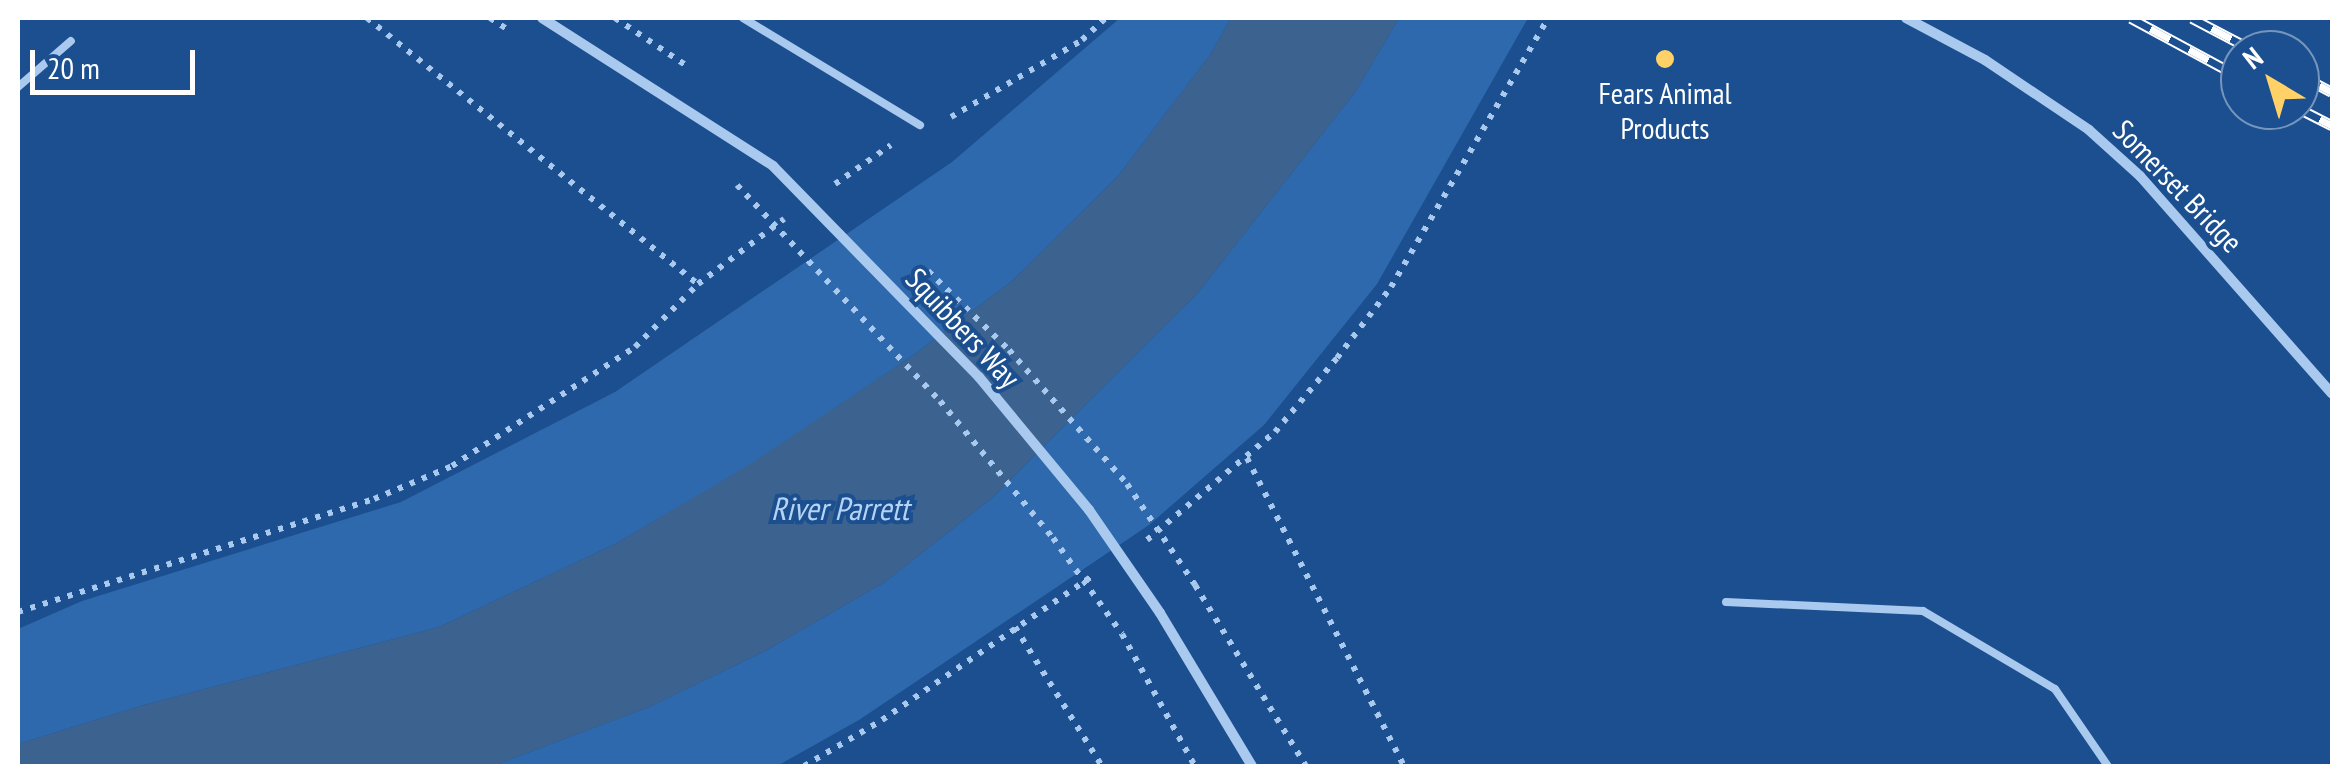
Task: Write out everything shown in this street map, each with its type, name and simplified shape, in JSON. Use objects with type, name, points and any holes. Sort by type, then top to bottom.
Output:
[{"type":"street","name":"Squibbers Way","points":[[542,18],[773,166],[979,378],[1089,510],[1160,612],[1252,766]]},
{"type":"street","name":"Somerset Bridge","points":[[1906,18],[1985,60],[2090,130],[2140,176],[2332,394]]},
{"type":"lane","points":[[742,18],[920,124]]},
{"type":"lane","points":[[18,87],[71,40]]},
{"type":"lane","points":[[1726,602],[1923,611],[2054,689],[2108,766]]},
{"type":"path","points":[[367,18],[698,284]]},
{"type":"path","points":[[920,124],[953,116],[1082,40],[1106,18]]},
{"type":"path","points":[[1138,545],[1275,432],[1391,287],[1548,18]]},
{"type":"path","points":[[737,185],[940,402],[1052,538],[1122,634],[1194,766]]},
{"type":"path","points":[[18,612],[374,499],[452,466],[634,347],[698,284],[750,244]]},
{"type":"path","points":[[1246,458],[1404,766]]},
{"type":"path","points":[[804,766],[882,720],[1108,566]]},
{"type":"path","points":[[1195,585],[1306,766]]},
{"type":"path","points":[[1016,627],[1102,766]]},
{"type":"shaded area","points":[[1120,18],[1231,18],[1210,55],[1118,176],[1012,281],[915,354],[752,464],[615,544],[439,627],[144,705],[18,744],[18,629],[82,601],[401,502],[615,392],[952,162]]},
{"type":"shaded area","points":[[1399,18],[1528,18],[1377,284],[1264,425],[1149,525],[859,720],[777,766],[493,766],[649,707],[765,651],[885,582],[992,498],[1197,294],[1356,91]]},
{"type":"water","name":"River Parrett","points":[[1231,18],[1399,18],[1356,91],[1197,294],[992,498],[885,582],[765,651],[649,707],[493,766],[18,766],[18,744],[144,705],[439,627],[615,544],[752,463],[915,354],[1012,281],[1118,176],[1210,55]]},
{"type":"railway","points":[[2131,18],[2220,66]]},
{"type":"railway","points":[[2192,18],[2220,33]]},
{"type":"railway","points":[[2320,86],[2332,92]]},
{"type":"railway","points":[[2320,119],[2332,125]]},
{"type":"place","name":"Fears Animal Products","points":[[1665,59]]}]
